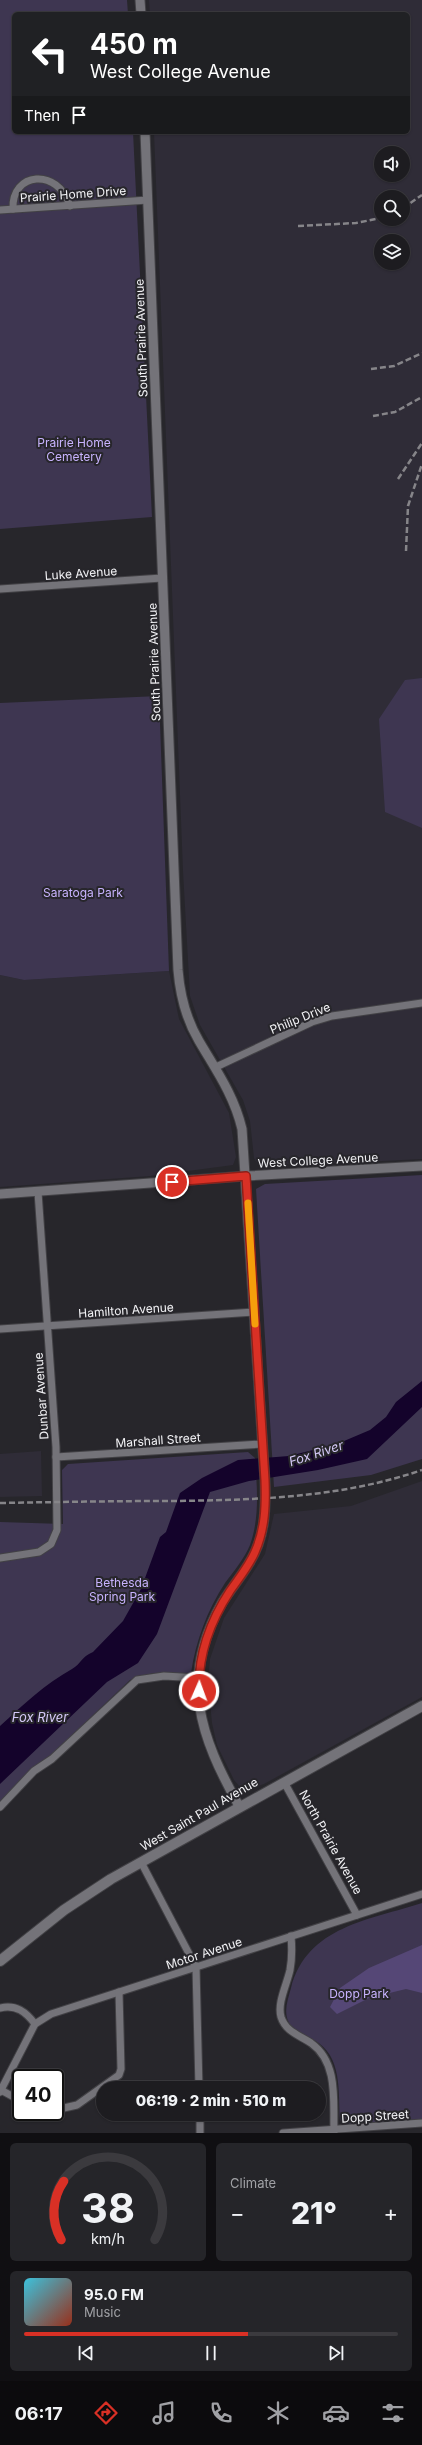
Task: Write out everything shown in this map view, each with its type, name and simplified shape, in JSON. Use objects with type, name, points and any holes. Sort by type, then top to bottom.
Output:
[{"type":"main road","name":"West Saint Paul Avenue","points":[[0,1961],[64,1910],[141,1862],[239,1806],[422,1706]]},
{"type":"street","points":[[140,0],[141,12]]},
{"type":"street","name":"South Prairie Avenue","points":[[145,134],[179,981],[189,1020],[228,1089],[238,1114],[244,1141],[246,1176]]},
{"type":"street","points":[[12,209],[17,191],[24,184],[41,179],[57,184],[65,193],[70,206]]},
{"type":"street","name":"Prairie Home Drive","points":[[0,210],[148,200]]},
{"type":"street","name":"Luke Avenue","points":[[0,589],[162,578]]},
{"type":"street","name":"Philip Drive","points":[[216,1067],[312,1022],[332,1016],[422,1003]]},
{"type":"street","name":"West College Avenue","points":[[0,1194],[246,1176],[422,1166]]},
{"type":"street","points":[[239,1806],[215,1762],[206,1740],[200,1712],[199,1678],[205,1642],[214,1618],[248,1565],[258,1544],[266,1511],[246,1176]]},
{"type":"street","name":"Dunbar Avenue","points":[[0,1558],[39,1552],[45,1549],[54,1538],[57,1530],[56,1458],[38,1192]]},
{"type":"street","name":"Hamilton Avenue","points":[[0,1329],[254,1312]]},
{"type":"street","name":"Marshall Street","points":[[56,1458],[262,1444]]},
{"type":"street","points":[[0,1807],[34,1771],[52,1759],[137,1680],[164,1676],[199,1678]]},
{"type":"street","name":"North Prairie Avenue","points":[[284,1782],[357,1915]]},
{"type":"street","points":[[141,1862],[196,1967],[199,2081]]},
{"type":"street","name":"Motor Avenue","points":[[35,2024],[51,2014],[422,1894]]},
{"type":"street","points":[[291,1936],[290,1968],[281,2003],[281,2016],[292,2032],[318,2049],[328,2064],[333,2080],[334,2131]]},
{"type":"street","points":[[64,2108],[77,2104],[119,2076],[121,2069],[118,1992]]},
{"type":"street","points":[[0,2008],[17,2007],[30,2017],[35,2024],[0,2091],[12,2097]]},
{"type":"street","points":[[200,2121],[200,2133]]},
{"type":"street","name":"Dopp Street","points":[[283,2133],[334,2131],[422,2123]]},
{"type":"shaded area","points":[[149,0],[422,0],[422,1159],[263,1165],[257,1163],[254,1158],[250,1121],[243,1100],[200,1025],[190,996],[183,871],[154,134],[410,134],[410,12],[150,12]]},
{"type":"shaded area","points":[[169,971],[179,1019],[229,1113],[236,1157],[233,1165],[150,1176],[0,1187],[0,975],[24,980]]},
{"type":"shaded area","points":[[41,1451],[42,1496],[0,1497],[0,1454]]},
{"type":"shaded area","points":[[422,1481],[422,1697],[264,1784],[248,1789],[240,1787],[234,1780],[217,1745],[212,1723],[208,1683],[210,1659],[224,1618],[265,1554],[274,1514],[351,1506]]},
{"type":"green space","name":"Prairie Home Cemetery","points":[[0,0],[127,0],[128,12],[12,12],[12,134],[133,134],[152,517],[0,529]]},
{"type":"green space","points":[[422,678],[422,828],[385,812],[379,719],[405,680]]},
{"type":"green space","name":"Saratoga Park","points":[[159,696],[169,971],[24,980],[0,975],[0,703]]},
{"type":"green space","points":[[422,1175],[422,1459],[371,1475],[274,1487],[256,1189],[265,1184]]},
{"type":"green space","name":"Bethesda Spring Park","points":[[248,1452],[255,1458],[257,1513],[253,1534],[245,1555],[225,1583],[203,1626],[191,1673],[153,1673],[130,1680],[45,1761],[27,1775],[0,1802],[0,1522],[63,1524],[62,1470],[68,1464]]},
{"type":"green space","name":"Dopp Park","points":[[422,1903],[422,2119],[344,2124],[340,2120],[339,2087],[330,2055],[314,2040],[294,2029],[287,2019],[287,2006],[291,1988],[299,1967],[311,1951],[326,1938],[362,1921]]},
{"type":"green space","points":[[422,1945],[422,1993],[406,1989],[369,1998],[337,2014],[330,2007],[340,1988],[369,1968]]},
{"type":"water","name":"Fox River","points":[[422,1381],[422,1407],[367,1459],[318,1470],[249,1481],[210,1492],[157,1634],[138,1663],[107,1682],[0,1784],[0,1726],[43,1688],[75,1667],[86,1656],[93,1652],[123,1621],[141,1589],[160,1537],[166,1532],[180,1493],[202,1478],[238,1460],[289,1456],[337,1444],[370,1430],[386,1417],[396,1402]]},
{"type":"railway","points":[[410,203],[422,195]]},
{"type":"railway","points":[[298,226],[356,223],[374,219]]},
{"type":"railway","points":[[371,369],[394,366],[422,353]]},
{"type":"railway","points":[[373,416],[395,412],[422,397]]},
{"type":"railway","points":[[398,479],[422,443]]},
{"type":"railway","points":[[406,551],[408,506],[422,464]]},
{"type":"railway","points":[[0,1503],[202,1501],[298,1496],[360,1487],[422,1470]]},
{"type":"slow traffic","points":[[248,1203],[255,1324]]},
{"type":"route","points":[[172,1182],[246,1176],[265,1480],[266,1511],[263,1530],[255,1554],[214,1618],[205,1642],[200,1666],[199,1691]]}]
